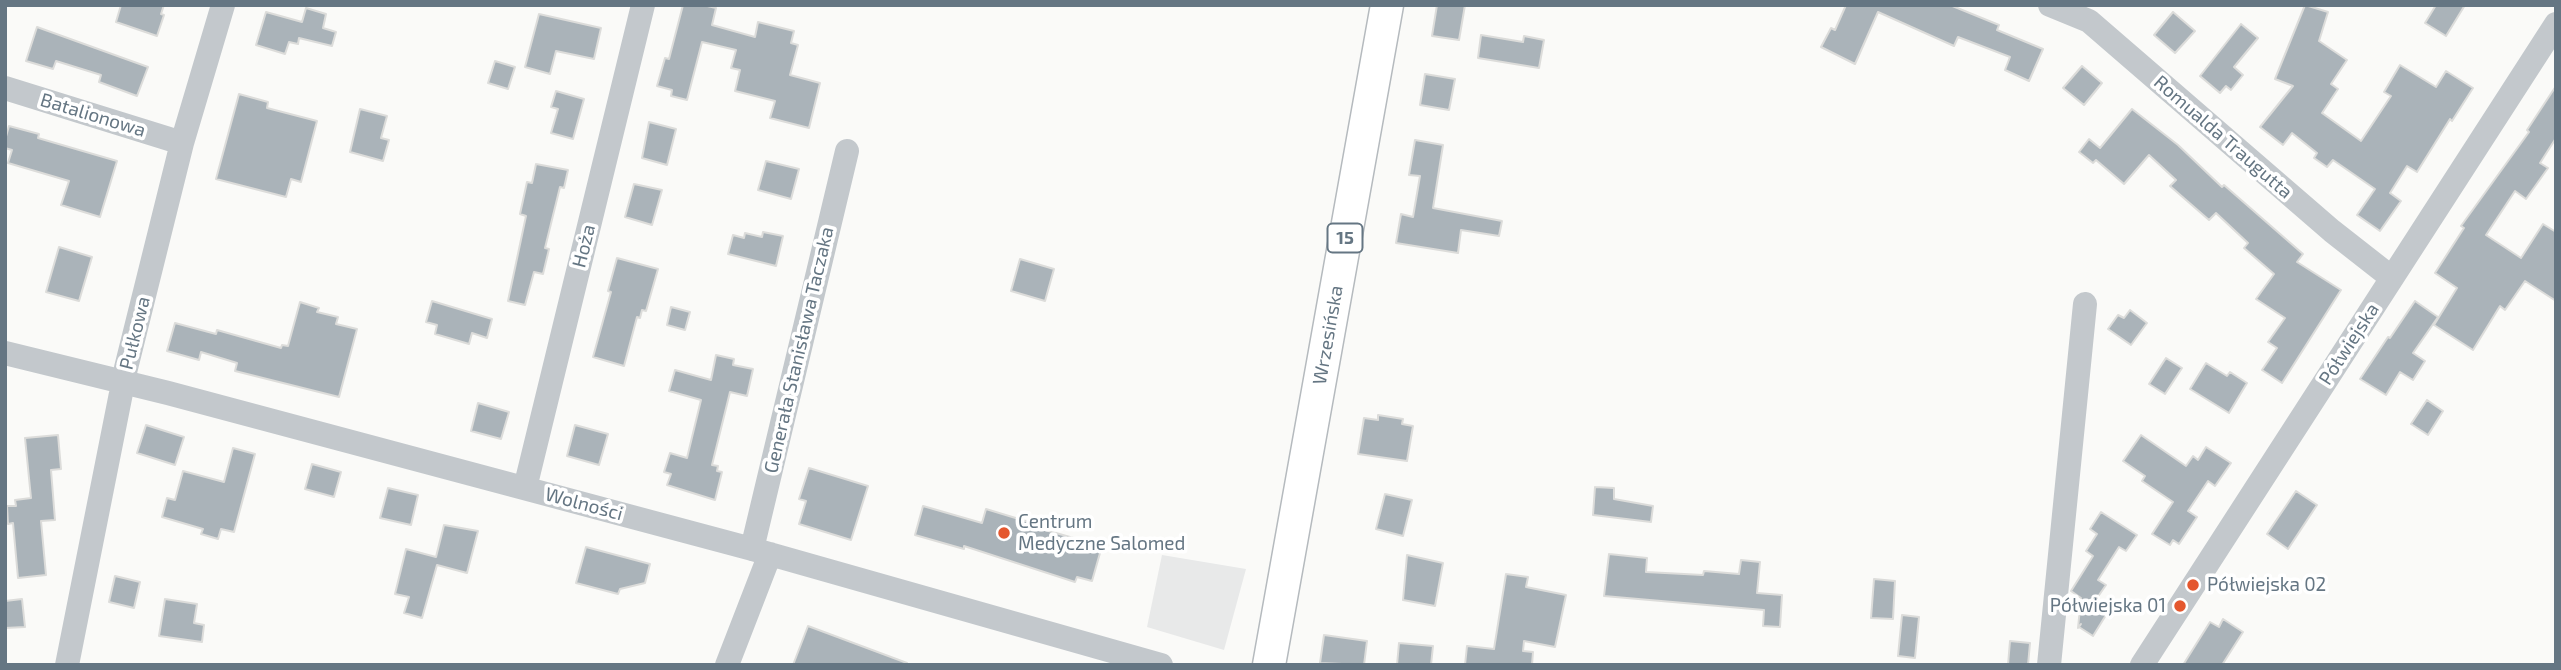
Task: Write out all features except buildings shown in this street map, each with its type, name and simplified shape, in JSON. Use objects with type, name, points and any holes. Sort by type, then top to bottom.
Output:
[{"type":"main road","name":"Wrzesińska","points":[[1269,665],[1387,5]]},
{"type":"street","name":"Pułkowa","points":[[67,665],[123,382],[182,143],[223,5]]},
{"type":"street","name":"Hoża","points":[[525,488],[643,5]]},
{"type":"street","name":"Romualda Traugutta","points":[[2050,5],[2093,13],[2332,231],[2392,278]]},
{"type":"street","name":"Półwiejska","points":[[2142,665],[2556,24]]},
{"type":"street","name":"Batalionowa","points":[[5,88],[182,143]]},
{"type":"street","name":"Generała Stanisława Taczaka","points":[[727,665],[761,551],[848,152]]},
{"type":"street","points":[[2049,665],[2085,304]]},
{"type":"street","name":"Wolności","points":[[5,353],[761,551],[1161,665]]},
{"type":"shaded area","points":[[1162,555],[1246,569],[1224,650],[1147,627]]},
{"type":"place","name":"Centrum Medyczne Salomed","points":[[1004,533]]},
{"type":"place","name":"Półwiejska 02","points":[[2193,585]]},
{"type":"place","name":"Półwiejska 01","points":[[2180,606]]}]
